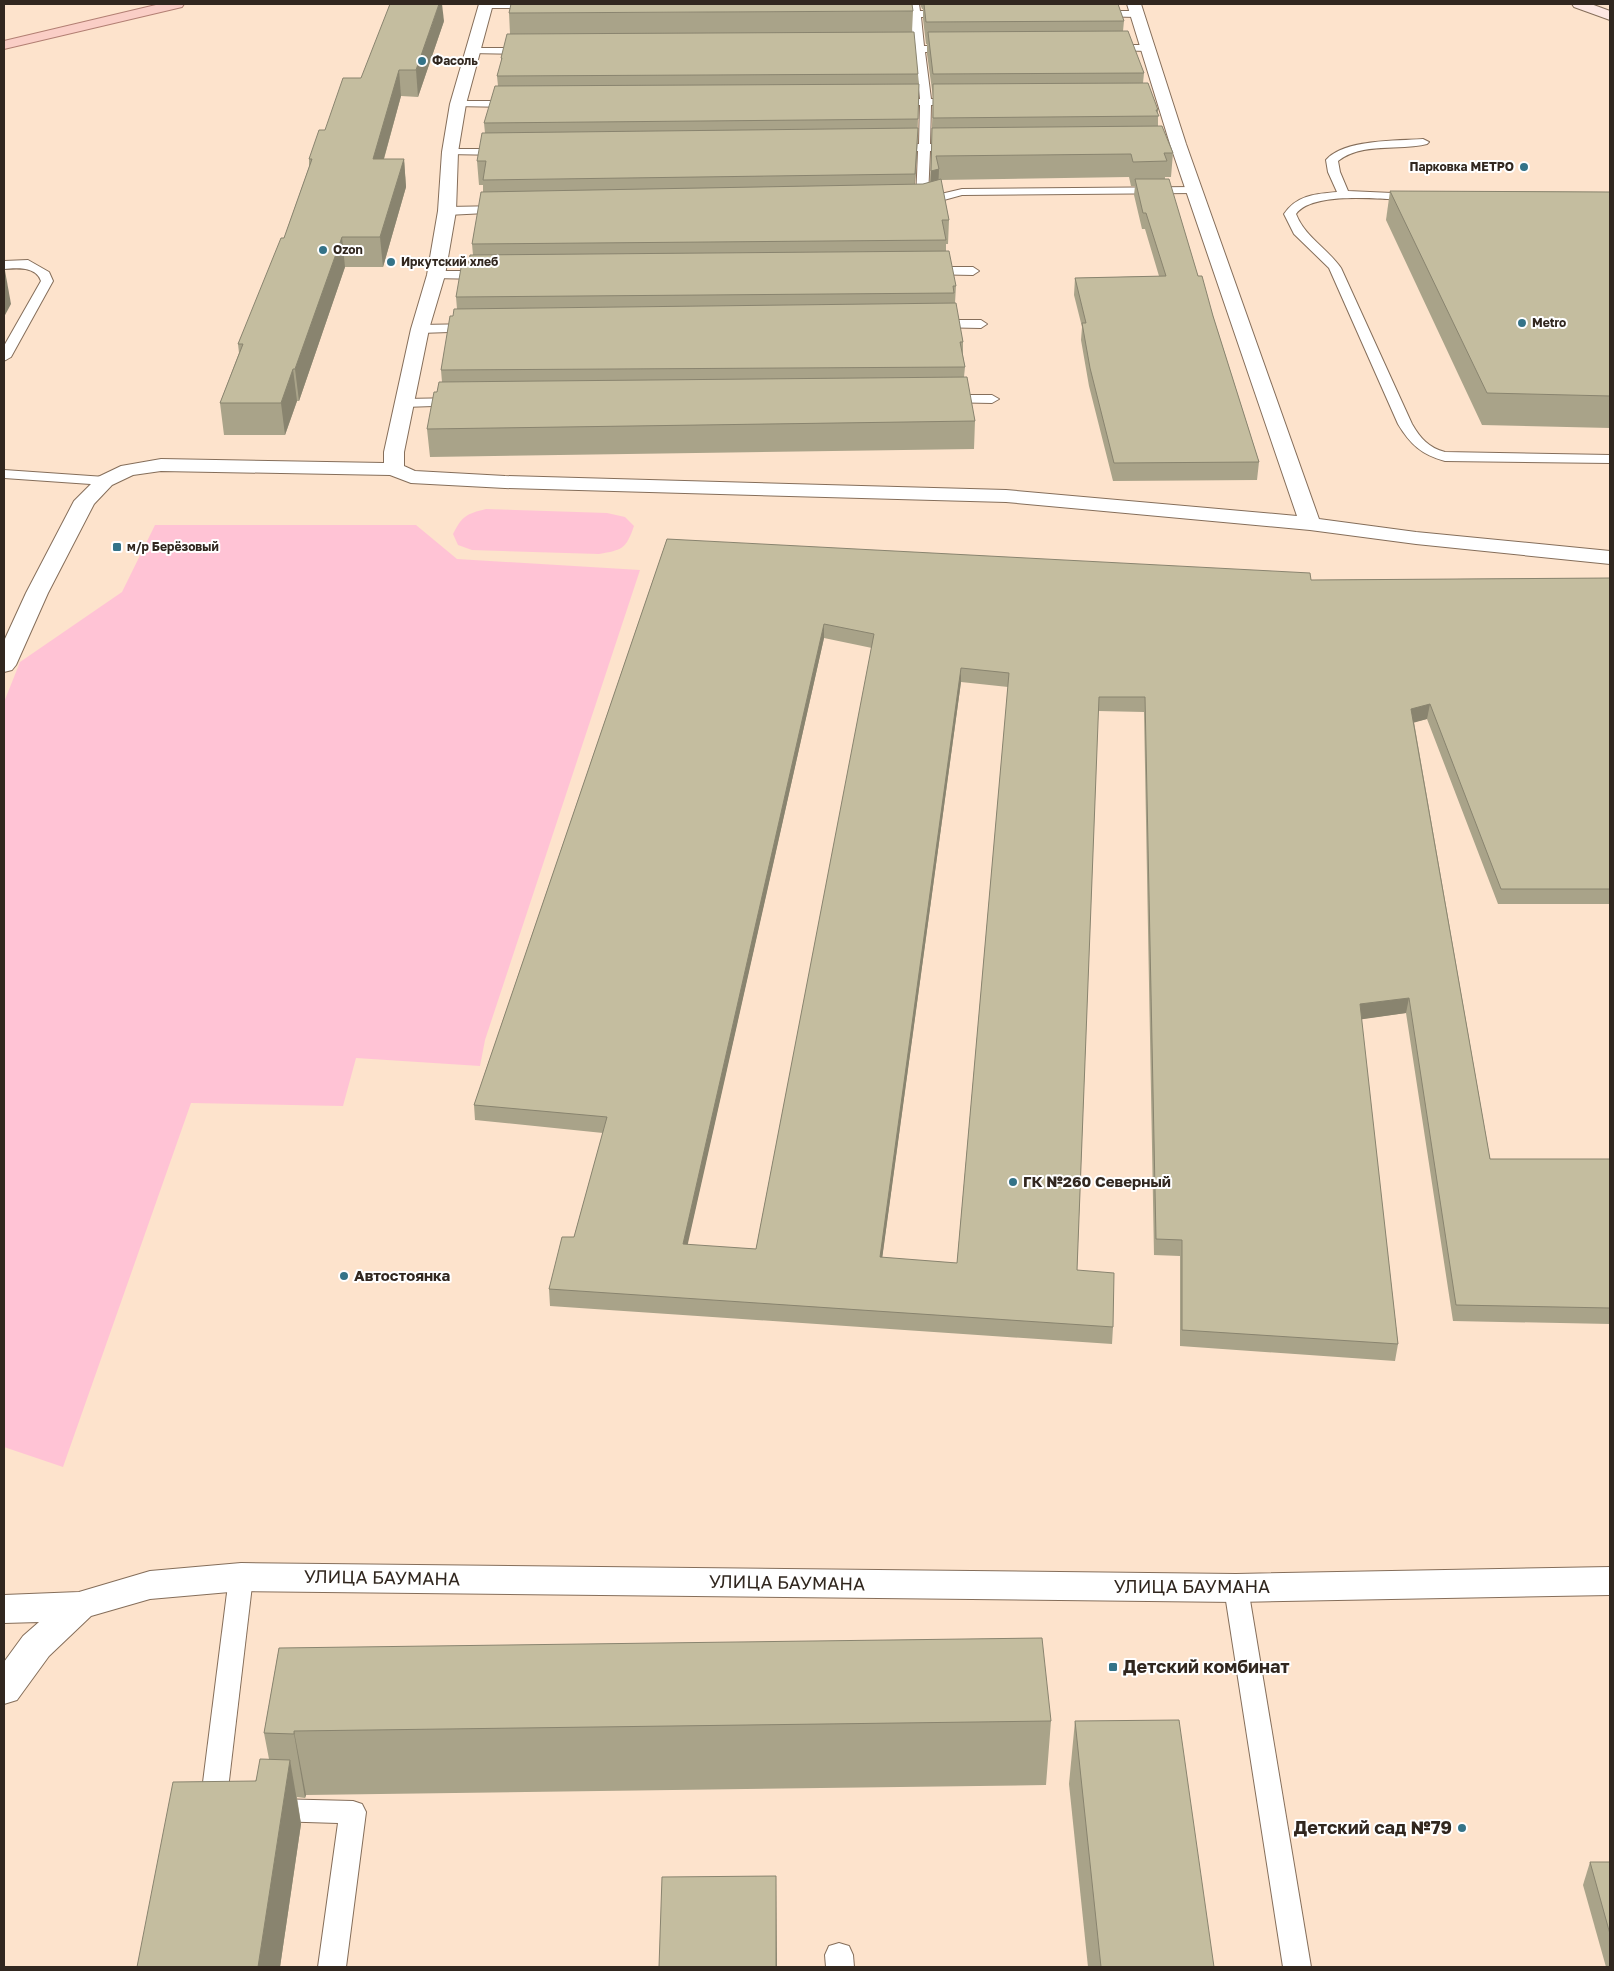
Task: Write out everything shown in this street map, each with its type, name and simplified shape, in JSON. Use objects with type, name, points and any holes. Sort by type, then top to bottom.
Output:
[{"type":"main road","points":[[4,30],[120,4]]},
{"type":"main road","points":[[4,44],[177,4]]},
{"type":"main road","points":[[1579,4],[1610,16]]},
{"type":"street","points":[[394,468],[394,452],[420,328],[436,275],[447,211],[450,152],[458,104],[486,5]]},
{"type":"street","points":[[1136,9],[1150,48],[1159,101],[1173,144],[1194,190],[1310,524]]},
{"type":"street","points":[[4,665],[37,593],[85,501],[105,482],[128,470],[162,465],[394,468],[411,478],[1006,496],[1310,524],[1416,538],[1610,558]]},
{"type":"street","name":"УЛИЦА БАУМАНА","points":[[4,1689],[36,1646],[79,1606],[150,1585],[241,1577],[1236,1588],[1610,1581]]},
{"type":"street","points":[[4,1609],[79,1606]]},
{"type":"lane","points":[[486,5],[547,5]]},
{"type":"lane","points":[[922,203],[926,102],[915,9],[964,14]]},
{"type":"lane","points":[[1089,14],[1136,9]]},
{"type":"lane","points":[[1102,48],[1150,48]]},
{"type":"lane","points":[[880,49],[967,49]]},
{"type":"lane","points":[[473,51],[533,51]]},
{"type":"lane","points":[[886,102],[965,102]]},
{"type":"lane","points":[[458,104],[522,104]]},
{"type":"lane","points":[[1344,195],[1332,167],[1332,160],[1336,156],[1366,148],[1422,142]]},
{"type":"lane","points":[[885,148],[964,147]]},
{"type":"lane","points":[[450,152],[519,152]]},
{"type":"lane","points":[[902,204],[922,203],[962,192],[1194,190]]},
{"type":"lane","points":[[1428,198],[1344,195],[1300,203],[1290,210],[1291,218],[1299,234],[1329,260],[1335,268],[1405,424],[1416,443],[1433,454],[1454,458],[1610,459]]},
{"type":"lane","points":[[447,211],[517,210]]},
{"type":"lane","points":[[4,265],[28,264],[45,275],[47,282],[4,357]]},
{"type":"lane","points":[[914,271],[973,271]]},
{"type":"lane","points":[[436,275],[494,275]]},
{"type":"lane","points":[[922,324],[981,324]]},
{"type":"lane","points":[[420,328],[489,328]]},
{"type":"lane","points":[[933,399],[992,399]]},
{"type":"lane","points":[[404,403],[472,402]]},
{"type":"lane","points":[[4,474],[105,482]]},
{"type":"lane","points":[[241,1577],[213,1808],[352,1812],[332,1967]]},
{"type":"lane","points":[[1236,1588],[1297,1967]]},
{"type":"shaded area","points":[[486,509],[607,513],[625,517],[634,526],[628,540],[622,547],[599,554],[472,550],[458,545],[453,534],[462,519],[469,514]]},
{"type":"shaded area","points":[[155,525],[416,525],[457,559],[640,570],[485,1040],[480,1066],[356,1058],[343,1106],[191,1103],[63,1467],[4,1447],[4,702],[20,662],[122,592]]},
{"type":"building","points":[[390,4],[439,4],[416,70],[399,70],[373,159],[404,159],[380,237],[342,237],[281,403],[220,403],[243,344],[238,344],[281,238],[284,238],[312,159],[309,159],[319,130],[325,130],[343,78],[361,78]]},
{"type":"building","points":[[511,4],[912,4],[913,11],[509,13]]},
{"type":"building","points":[[924,4],[1118,4],[1124,21],[926,22]]},
{"type":"building","points":[[1128,31],[1144,73],[933,74],[928,32]]},
{"type":"building","points":[[914,32],[918,74],[497,76],[507,34]]},
{"type":"building","points":[[1148,83],[1159,116],[933,118],[933,84]]},
{"type":"building","points":[[919,84],[918,119],[484,123],[495,86]]},
{"type":"building","points":[[1162,126],[1173,153],[1164,153],[1167,161],[1133,162],[1131,154],[936,156],[939,169],[931,171],[932,128]]},
{"type":"building","points":[[918,128],[915,174],[483,180],[486,161],[477,161],[482,133]]},
{"type":"building","points":[[941,179],[949,220],[942,220],[946,240],[472,244],[481,192],[923,184]]},
{"type":"building","points":[[1135,179],[1169,179],[1198,276],[1202,276],[1259,462],[1114,463],[1090,368],[1082,323],[1086,323],[1075,278],[1166,276],[1146,213],[1143,213]]},
{"type":"building","name":"Metro","points":[[1390,191],[1610,192],[1610,396],[1487,393]]},
{"type":"building","points":[[949,251],[956,286],[953,286],[954,293],[456,297],[462,262],[469,262],[470,255]]},
{"type":"building","points":[[956,303],[963,342],[960,342],[965,367],[441,370],[450,316],[453,316],[454,309]]},
{"type":"building","points":[[967,377],[975,421],[427,429],[434,392],[437,392],[439,382]]},
{"type":"building","points":[[667,539],[1310,573],[1311,580],[1610,578],[1610,889],[1501,889],[1430,704],[1411,709],[1490,1159],[1610,1159],[1610,1308],[1456,1305],[1409,998],[1360,1004],[1398,1344],[1182,1330],[1182,1240],[1156,1239],[1145,697],[1099,697],[1077,1270],[1114,1273],[1113,1327],[549,1289],[562,1237],[574,1237],[607,1117],[474,1105]],"holes":[[[824,624],[874,634],[756,1249],[683,1244]],[[961,668],[1009,673],[957,1263],[880,1257]]]},
{"type":"building","points":[[1042,1638],[1051,1721],[294,1731],[294,1734],[264,1733],[279,1648]]},
{"type":"building","points":[[1179,1720],[1214,1967],[1101,1967],[1075,1721]]},
{"type":"building","points":[[260,1759],[290,1760],[258,1967],[137,1967],[173,1782],[256,1781]]},
{"type":"building","points":[[1590,1862],[1610,1862],[1610,1934]]},
{"type":"building","points":[[776,1876],[776,1967],[659,1967],[662,1877]]},
{"type":"place","name":"Фасоль","points":[[422,61]]},
{"type":"place","name":"Парковка МЕТРО","points":[[1524,167]]},
{"type":"place","name":"Ozon","points":[[323,250]]},
{"type":"place","name":"Иркутский хлеб","points":[[391,262]]},
{"type":"place","name":"Metro","points":[[1522,323]]},
{"type":"place","name":"м/р Берёзовый","points":[[117,547]]},
{"type":"place","name":"ГК №260 Северный","points":[[1013,1182]]},
{"type":"place","name":"Автостоянка","points":[[344,1276]]},
{"type":"place","name":"Детский комбинат","points":[[1113,1667]]},
{"type":"place","name":"Детский сад №79","points":[[1462,1828]]}]
